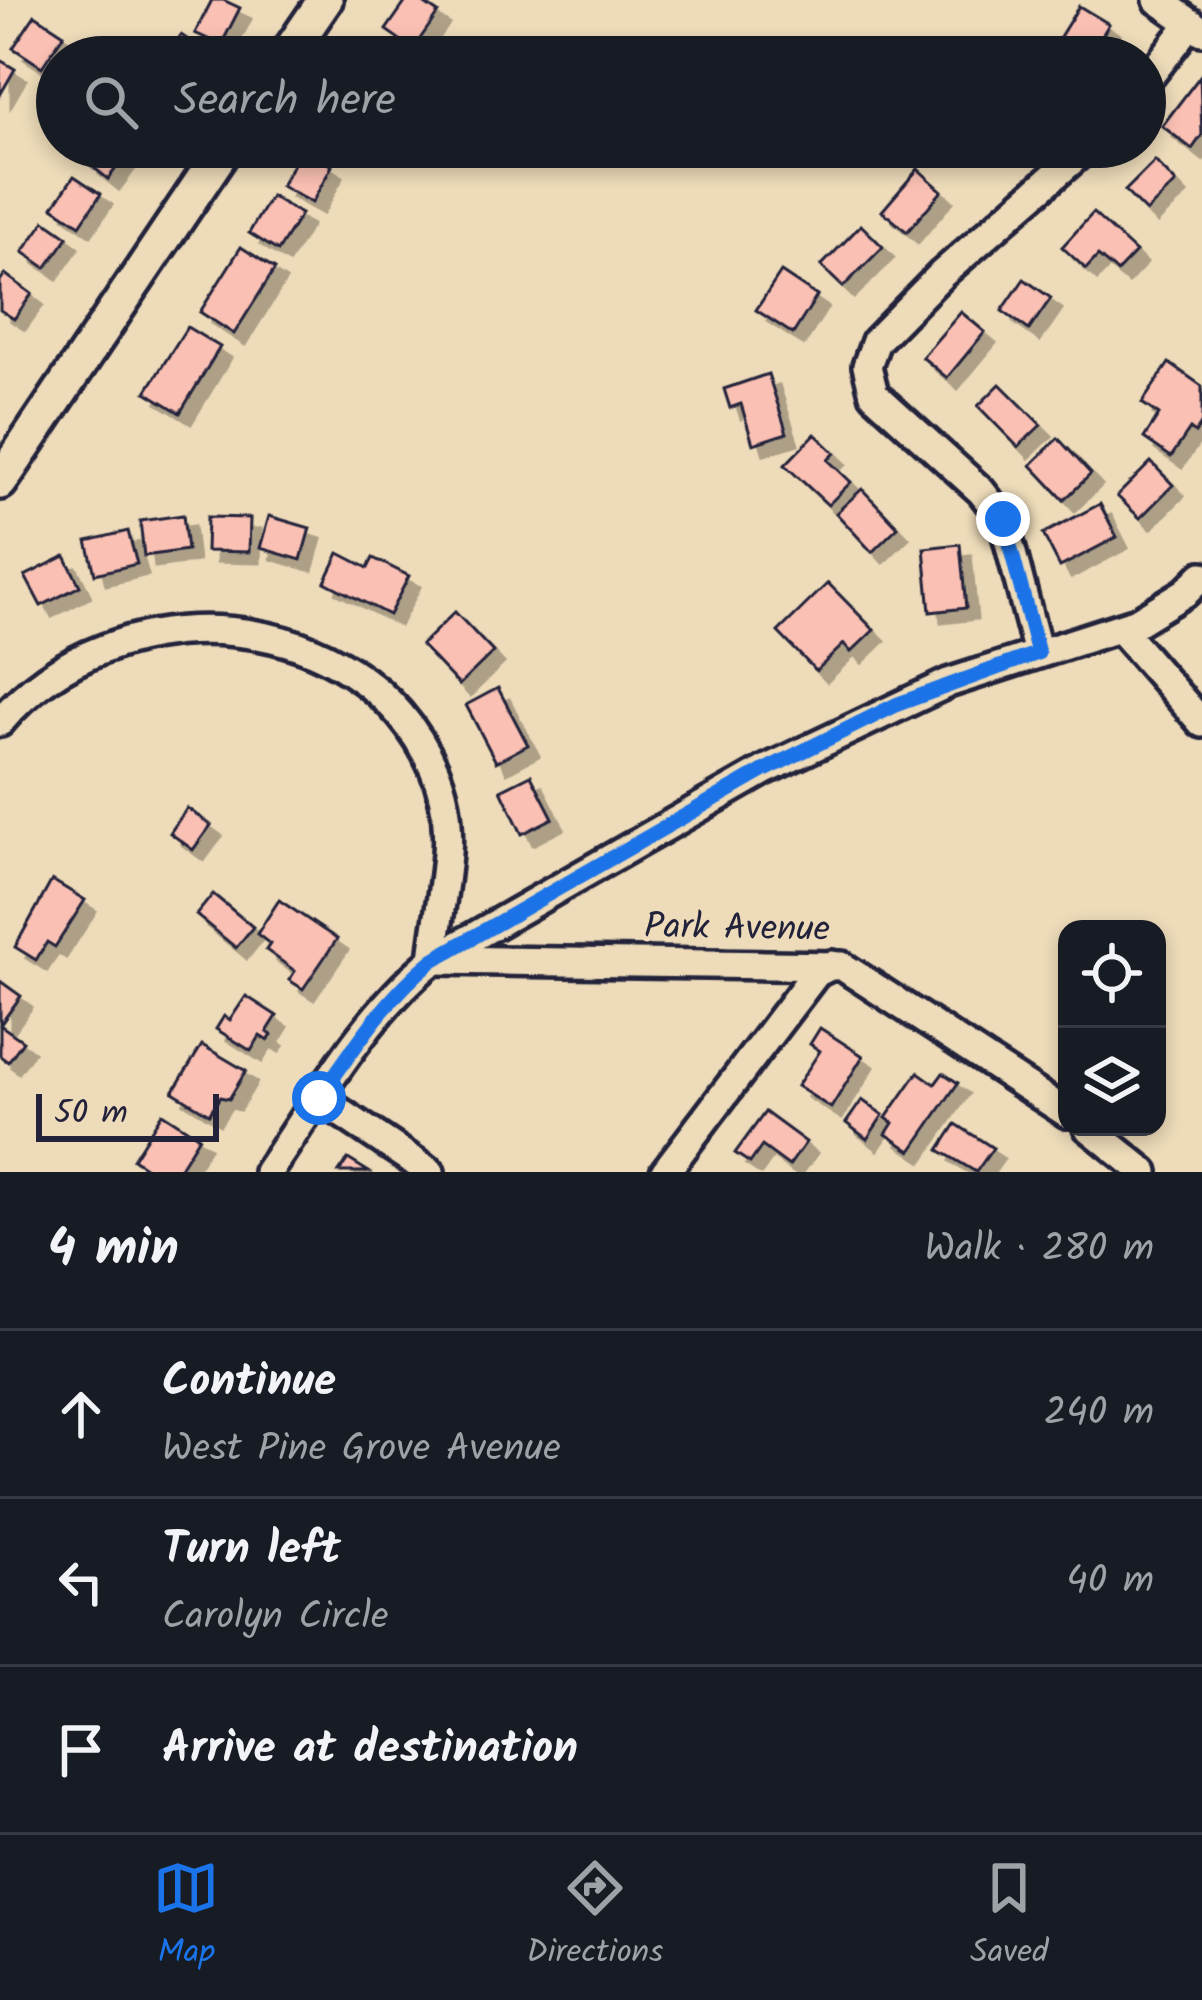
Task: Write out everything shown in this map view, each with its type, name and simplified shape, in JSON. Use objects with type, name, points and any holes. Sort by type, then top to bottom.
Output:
[{"type":"street","points":[[300,36],[325,0]]},
{"type":"street","points":[[1158,0],[1197,27],[1166,60]]},
{"type":"street","points":[[0,482],[10,449],[210,168]]},
{"type":"street","points":[[1038,653],[1003,519],[981,491],[874,394],[867,366],[876,341],[942,274],[1063,168]]},
{"type":"street","points":[[268,1172],[379,1015],[433,960],[765,770],[915,697],[1120,629],[1162,608],[1202,576]]},
{"type":"street","points":[[0,722],[30,691],[78,660],[161,632],[220,629],[250,633],[280,639],[342,667],[408,725],[442,794],[448,871],[433,960]]},
{"type":"street","points":[[1120,629],[1202,723]]},
{"type":"street","name":"Park Avenue","points":[[433,960],[832,965],[862,975],[1058,1107]]},
{"type":"street","points":[[665,1172],[816,973],[832,965]]},
{"type":"street","points":[[319,1098],[430,1172]]},
{"type":"street","points":[[1099,1136],[1144,1172]]},
{"type":"building","points":[[212,0],[240,8],[226,36],[195,33]]},
{"type":"building","points":[[407,0],[419,0],[438,13],[422,36],[395,36],[386,30]]},
{"type":"building","points":[[1079,6],[1109,24],[1102,36],[1060,36]]},
{"type":"building","points":[[35,15],[64,34],[36,36],[36,63],[13,48]]},
{"type":"building","points":[[0,60],[15,69],[0,95]]},
{"type":"building","points":[[1200,76],[1202,135],[1192,149],[1166,129],[1166,121]]},
{"type":"building","points":[[94,168],[116,168],[108,179]]},
{"type":"building","points":[[291,168],[331,168],[312,203],[281,186]]},
{"type":"building","points":[[1148,168],[1162,168],[1176,183],[1146,212],[1125,191]]},
{"type":"building","points":[[918,169],[942,191],[907,232],[882,211]]},
{"type":"building","points":[[74,176],[101,194],[80,225],[53,207]]},
{"type":"building","points":[[271,196],[301,214],[278,251],[249,233]]},
{"type":"building","points":[[1093,213],[1136,252],[1117,272],[1098,256],[1086,269],[1062,247]]},
{"type":"building","points":[[45,221],[68,237],[46,268],[23,252]]},
{"type":"building","points":[[861,225],[883,247],[843,287],[821,266]]},
{"type":"building","points":[[241,247],[275,269],[234,334],[200,312]]},
{"type":"building","points":[[781,272],[817,296],[793,334],[756,310]]},
{"type":"building","points":[[5,274],[32,294],[14,319],[0,310],[0,281]]},
{"type":"building","points":[[1024,279],[1051,298],[1029,330],[1002,311]]},
{"type":"building","points":[[961,312],[985,332],[947,378],[922,357]]},
{"type":"building","points":[[187,327],[220,347],[180,413],[146,392]]},
{"type":"building","points":[[1169,363],[1202,386],[1202,422],[1195,433],[1190,429],[1171,457],[1144,438],[1159,415],[1142,403]]},
{"type":"building","points":[[768,374],[787,433],[753,444],[741,404],[730,408],[724,389]]},
{"type":"building","points":[[1000,384],[1041,425],[1018,447],[978,406]]},
{"type":"building","points":[[815,434],[835,453],[828,460],[851,482],[828,505],[785,465]]},
{"type":"building","points":[[1058,438],[1091,474],[1064,500],[1031,465]]},
{"type":"building","points":[[1151,462],[1173,485],[1140,518],[1117,496]]},
{"type":"building","points":[[862,489],[898,527],[872,552],[836,513]]},
{"type":"building","points":[[1100,504],[1117,537],[1060,567],[1043,534]]},
{"type":"building","points":[[183,515],[187,550],[144,556],[140,521]]},
{"type":"building","points":[[269,516],[310,528],[301,560],[260,548]]},
{"type":"building","points":[[207,517],[250,518],[249,552],[206,551]]},
{"type":"building","points":[[128,531],[137,564],[95,574],[87,541]]},
{"type":"building","points":[[960,544],[966,608],[930,612],[924,548]]},
{"type":"building","points":[[339,553],[368,568],[373,558],[409,576],[389,615],[325,582]]},
{"type":"building","points":[[65,556],[80,586],[41,606],[25,576]]},
{"type":"building","points":[[828,583],[874,630],[851,652],[844,644],[816,671],[778,632]]},
{"type":"building","points":[[455,612],[493,652],[459,685],[421,645]]},
{"type":"building","points":[[498,688],[528,745],[496,762],[466,705]]},
{"type":"building","points":[[531,775],[553,818],[522,834],[501,790]]},
{"type":"building","points":[[187,808],[211,825],[193,850],[170,833]]},
{"type":"building","points":[[52,880],[85,900],[55,947],[47,942],[36,960],[15,947]]},
{"type":"building","points":[[213,894],[253,927],[236,948],[196,915]]},
{"type":"building","points":[[279,900],[337,939],[303,989],[289,980],[295,971],[266,950],[270,944],[257,934]]},
{"type":"building","points":[[0,981],[21,996],[0,1025]]},
{"type":"building","points":[[246,996],[277,1016],[267,1032],[272,1035],[268,1041],[260,1036],[251,1051],[216,1029],[224,1016],[230,1020]]},
{"type":"building","points":[[0,1025],[23,1041],[8,1062],[0,1056]]},
{"type":"building","points":[[820,1028],[863,1056],[831,1108],[797,1086],[820,1051],[810,1044]]},
{"type":"building","points":[[202,1045],[246,1071],[229,1099],[220,1097],[209,1114],[173,1092]]},
{"type":"building","points":[[918,1072],[935,1084],[943,1073],[958,1083],[911,1151],[886,1134],[893,1123],[886,1118]]},
{"type":"building","points":[[862,1100],[883,1115],[867,1139],[846,1123]]},
{"type":"building","points":[[765,1112],[806,1142],[789,1166],[762,1146],[750,1163],[735,1153]]},
{"type":"building","points":[[162,1113],[199,1137],[177,1172],[152,1172],[133,1159]]},
{"type":"building","points":[[956,1124],[993,1148],[976,1172],[939,1150]]},
{"type":"building","points":[[348,1159],[369,1172],[339,1172]]},
{"type":"route","points":[[319,1098],[411,978],[457,945],[765,770],[948,682],[1038,653],[1003,519]]}]
